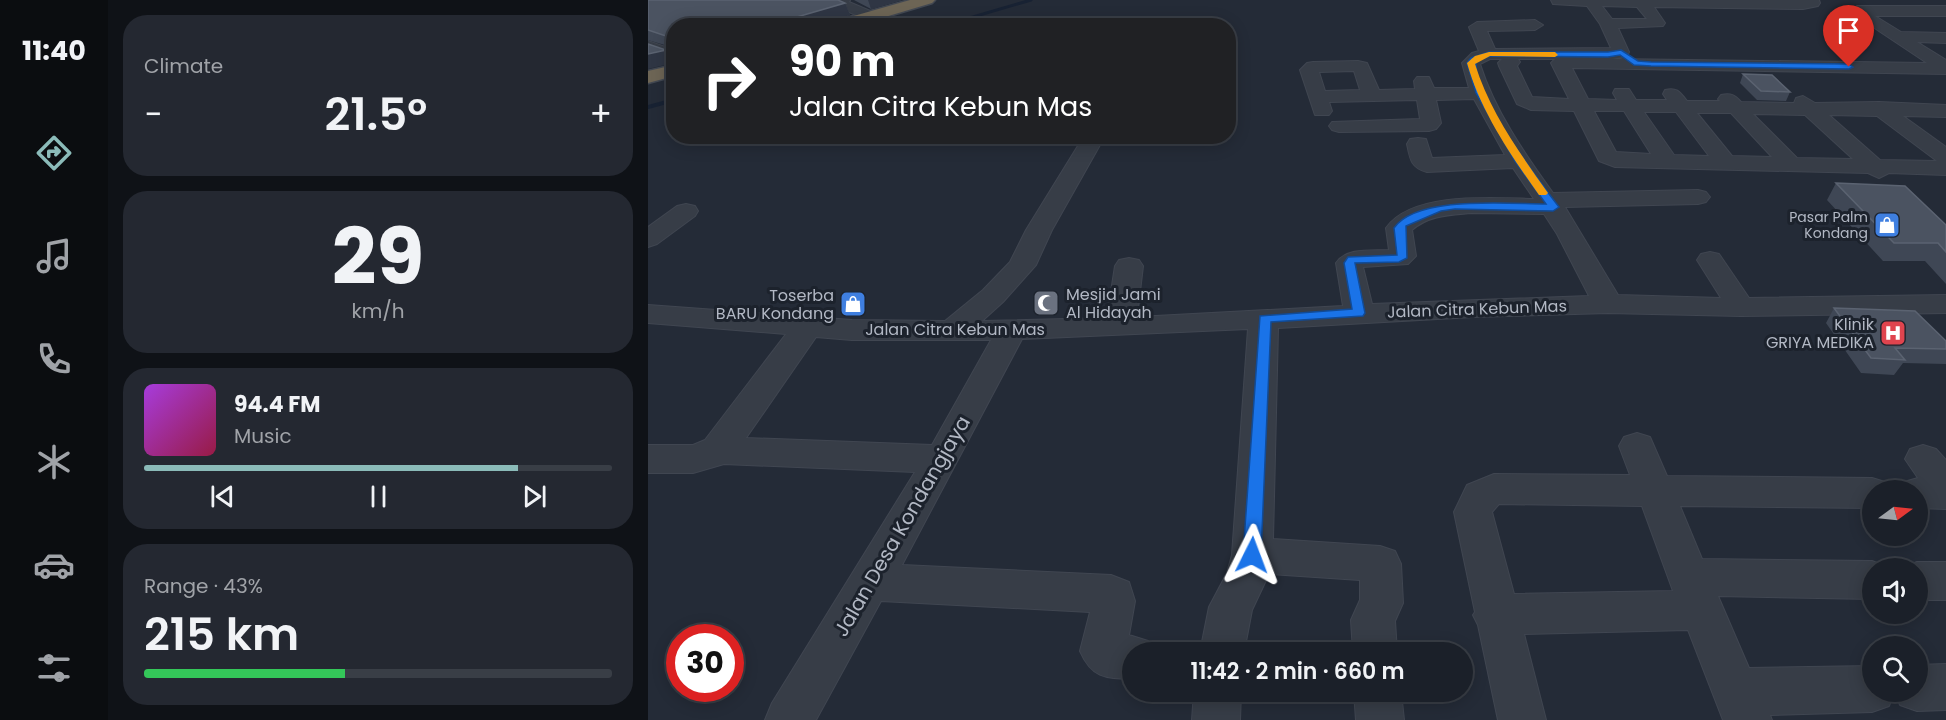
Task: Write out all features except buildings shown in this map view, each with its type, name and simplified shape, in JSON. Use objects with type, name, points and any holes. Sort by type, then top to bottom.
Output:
[{"type":"highway","points":[[863,18],[927,0]]},
{"type":"highway","points":[[878,18],[941,0]]},
{"type":"highway","points":[[648,77],[666,72]]},
{"type":"highway","points":[[648,82],[666,77]]},
{"type":"street","points":[[843,0],[840,3],[870,16]]},
{"type":"street","points":[[1558,1],[1803,5],[1813,3],[1812,0]]},
{"type":"street","points":[[1591,1],[1636,60],[1682,106],[1726,163]]},
{"type":"street","points":[[1946,1],[1929,2],[1946,11]]},
{"type":"street","points":[[1608,24],[1657,23],[1641,2]]},
{"type":"street","points":[[1946,11],[1857,11],[1899,37],[1946,84]]},
{"type":"street","points":[[1876,24],[1946,25]]},
{"type":"street","points":[[1489,54],[1477,27],[1535,25]]},
{"type":"street","points":[[1899,37],[1946,38]]},
{"type":"street","points":[[648,46],[666,53]]},
{"type":"street","points":[[1608,304],[1585,258],[1551,204],[1519,161],[1480,93],[1471,63],[1478,57],[1489,54],[1608,54],[1636,60],[1698,64],[1873,67],[1921,59],[1946,52]]},
{"type":"street","points":[[1921,59],[1946,68]]},
{"type":"street","points":[[1636,60],[1560,63],[1607,156],[1620,161],[1946,168]]},
{"type":"street","points":[[1511,62],[1507,63],[1508,66],[1526,102],[1531,104],[1810,108],[1943,113]]},
{"type":"street","points":[[1602,63],[1668,163]]},
{"type":"street","points":[[1698,64],[1735,107],[1790,163]]},
{"type":"street","points":[[1371,95],[1361,67],[1354,65],[1311,68],[1319,104],[1425,88],[1480,93]]},
{"type":"street","points":[[1761,66],[1898,189]]},
{"type":"street","points":[[1826,66],[1946,157]]},
{"type":"street","points":[[1873,67],[1943,113]]},
{"type":"street","points":[[1339,126],[1429,125],[1431,123],[1425,88]]},
{"type":"street","points":[[952,331],[993,296],[1022,266],[1039,230],[1090,144]]},
{"type":"street","points":[[1418,144],[1422,162],[1427,165],[1519,161]]},
{"type":"street","points":[[1359,313],[1349,263],[1358,259],[1403,256],[1399,228],[1407,220],[1438,208],[1698,197]]},
{"type":"street","points":[[648,238],[686,211]]},
{"type":"street","points":[[1710,260],[1741,307]]},
{"type":"street","points":[[1121,327],[1129,266]]},
{"type":"street","name":"Jalan Citra Kebun Mas","points":[[648,314],[807,327],[952,331],[1121,327],[1359,313],[1608,304],[1932,312]]},
{"type":"street","points":[[1224,642],[1232,607],[1247,578],[1252,555],[1264,318]]},
{"type":"street","points":[[648,459],[700,459],[718,450],[807,327]]},
{"type":"street","name":"Jalan Desa Kondangjaya","points":[[789,720],[942,459],[1012,330]]},
{"type":"street","points":[[1637,446],[1742,706],[1862,690]]},
{"type":"street","points":[[718,450],[942,459]]},
{"type":"street","points":[[1929,479],[1946,494]]},
{"type":"street","points":[[1522,720],[1495,615],[1473,512],[1480,496],[1494,489],[1862,493]]},
{"type":"street","points":[[1252,555],[1380,564],[1382,603],[1373,620],[1374,642]]},
{"type":"street","points":[[1495,615],[1696,593],[1862,581]]},
{"type":"street","points":[[1928,581],[1946,581]]},
{"type":"street","points":[[870,582],[1111,594],[1114,596],[1114,601],[1103,651],[1107,656],[1122,657]]},
{"type":"street","points":[[1928,688],[1946,687]]},
{"type":"street","points":[[1216,720],[1217,702]]},
{"type":"street","points":[[1379,702],[1380,720]]},
{"type":"waterway","points":[[969,18],[1031,0]]},
{"type":"waterway","points":[[648,107],[666,102]]},
{"type":"slow traffic","points":[[1543,193],[1519,161],[1480,93],[1471,63],[1478,57],[1489,54],[1555,55]]},
{"type":"place","name":"Pasar Palm Kondang","points":[[1887,225]]},
{"type":"place","name":"Mesjid Jami Al Hidayah","points":[[1046,303]]},
{"type":"place","name":"Toserba BARU Kondang","points":[[853,304]]},
{"type":"place","name":"Klinik GRIYA MEDIKA","points":[[1893,333]]},
{"type":"route","points":[[1252,555],[1264,318],[1359,313],[1349,263],[1358,259],[1403,256],[1399,228],[1407,220],[1438,208],[1455,206],[1553,207],[1519,161],[1480,93],[1471,63],[1473,60],[1489,54],[1608,54],[1621,52],[1636,63],[1651,64],[1849,67]]}]
